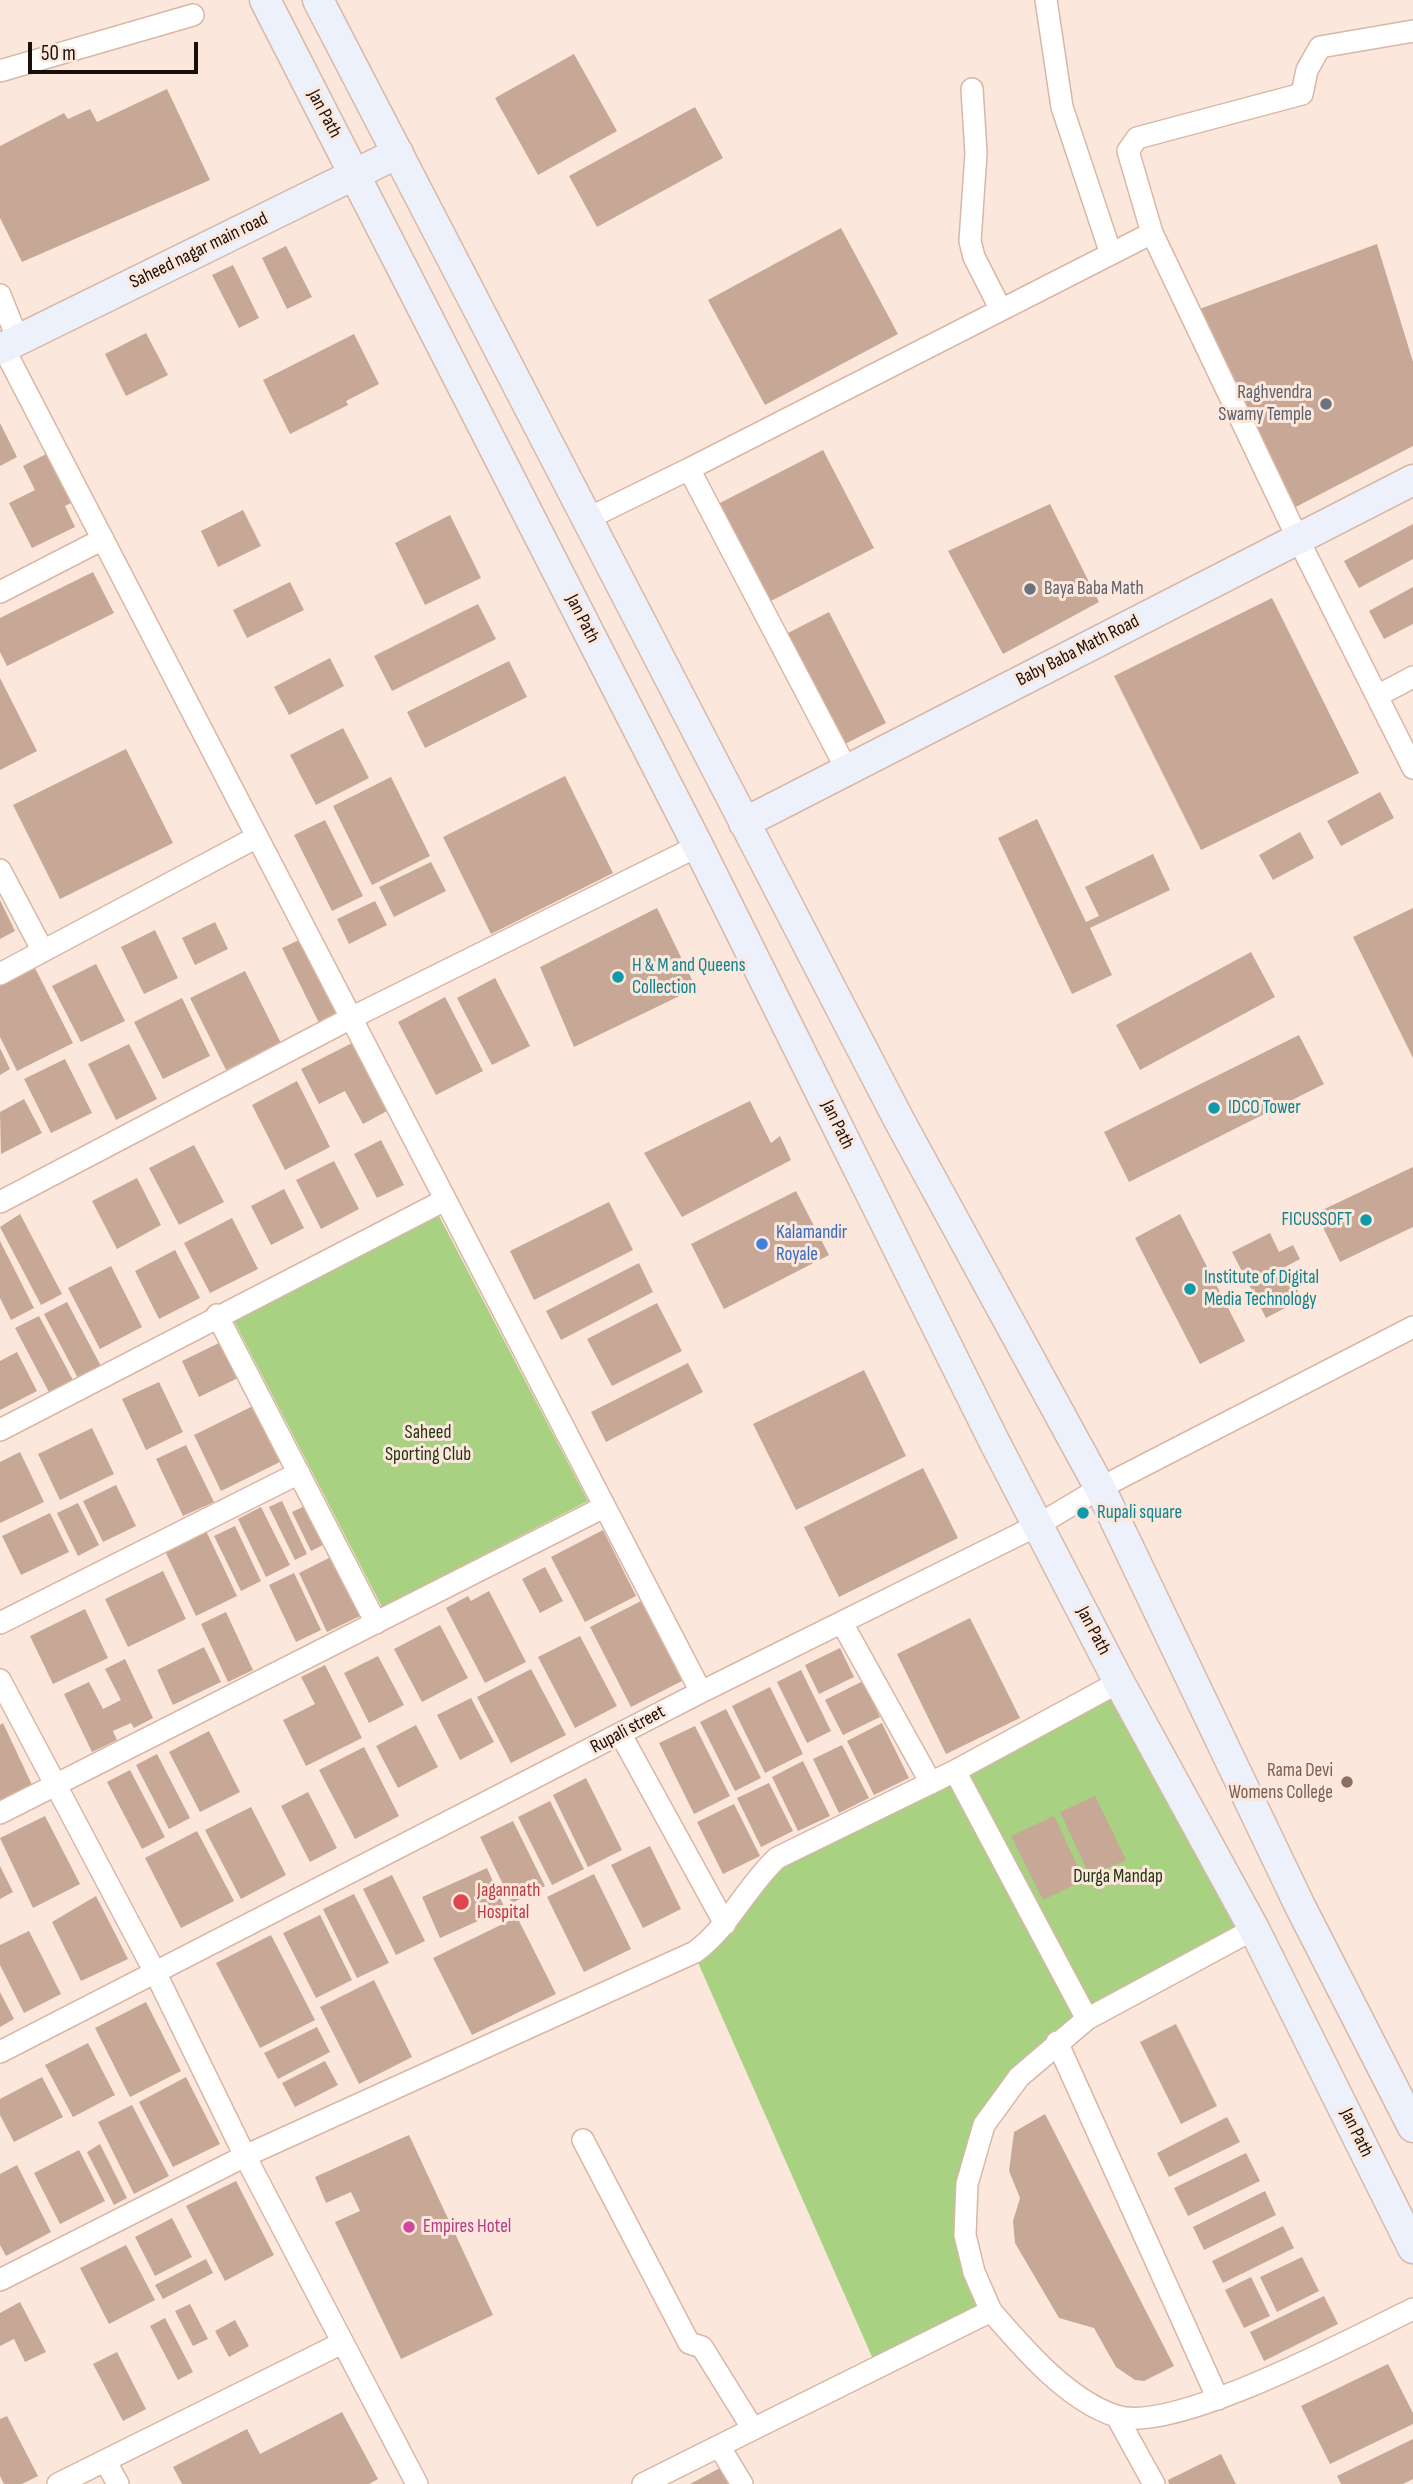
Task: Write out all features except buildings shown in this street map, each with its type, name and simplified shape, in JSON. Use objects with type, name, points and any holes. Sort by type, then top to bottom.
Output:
[{"type":"main road","name":"Jan Path","points":[[265,0],[698,846],[1038,1525],[1119,1682],[1254,1929],[1413,2248]]},
{"type":"main road","points":[[318,0],[899,1120],[1100,1488],[1300,1906],[1413,2126]]},
{"type":"main road","name":"Saheed nagar main road","points":[[7,345],[398,153]]},
{"type":"main road","name":"Baby Baba Math Road","points":[[744,823],[1413,480]]},
{"type":"street","points":[[1046,0],[1062,107],[1111,254]]},
{"type":"street","points":[[0,71],[192,15]]},
{"type":"street","points":[[1413,31],[1320,47],[1307,70],[1302,94],[1137,138],[1128,151],[1152,233],[1298,539],[1413,768]]},
{"type":"street","points":[[972,89],[976,153],[970,242],[974,257],[1000,310]]},
{"type":"street","points":[[587,519],[1152,233]]},
{"type":"street","points":[[0,295],[7,345],[103,540],[701,1692]]},
{"type":"street","points":[[689,469],[847,769]]},
{"type":"street","points":[[0,592],[103,540]]},
{"type":"street","points":[[1377,696],[1413,677]]},
{"type":"street","points":[[0,974],[257,836]]},
{"type":"street","points":[[0,1202],[351,1018],[698,846]]},
{"type":"street","points":[[0,870],[43,951]]},
{"type":"street","points":[[0,1430],[217,1315],[445,1200]]},
{"type":"street","points":[[217,1315],[376,1623]]},
{"type":"street","name":"Rupali street","points":[[0,2052],[701,1692],[1038,1525],[1100,1488],[1413,1327]]},
{"type":"street","points":[[0,1623],[299,1473]]},
{"type":"street","points":[[0,1813],[604,1507]]},
{"type":"street","points":[[842,1623],[931,1783]]},
{"type":"street","points":[[0,1680],[156,1974],[245,2156],[417,2484]]},
{"type":"street","points":[[0,2280],[245,2156],[695,1952],[712,1940],[757,1876],[777,1858],[931,1783],[1119,1682]]},
{"type":"street","points":[[621,1735],[725,1924]]},
{"type":"street","points":[[954,1771],[1087,2019]]},
{"type":"street","points":[[1154,2484],[1117,2417],[1058,2380],[1029,2355],[991,2311],[974,2272],[965,2235],[967,2184],[984,2125],[1019,2077],[1057,2042],[1087,2019],[1254,1929]]},
{"type":"street","points":[[1057,2042],[1218,2399]]},
{"type":"street","points":[[583,2140],[689,2343],[702,2347],[753,2429]]},
{"type":"street","points":[[1117,2417],[1161,2416],[1218,2399],[1413,2309]]},
{"type":"street","points":[[643,2484],[991,2311]]},
{"type":"street","points":[[58,2484],[342,2343]]},
{"type":"street","points":[[719,2446],[742,2484]]},
{"type":"street","points":[[106,2462],[118,2484]]},
{"type":"green space","name":"Saheed Sporting Club","points":[[439,1216],[588,1501],[382,1607],[232,1317]]},
{"type":"green space","name":"Durga Mandap","points":[[1118,1686],[1249,1927],[1088,2015],[959,1772]]},
{"type":"green space","points":[[952,1779],[1082,2018],[1016,2075],[965,2181],[986,2309],[873,2359],[696,1958],[779,1864]]},
{"type":"place","name":"Raghvendra Swamy Temple","points":[[1326,404]]},
{"type":"place","name":"Baya Baba Math","points":[[1030,589]]},
{"type":"place","name":"H & M and Queens Collection","points":[[618,977]]},
{"type":"place","name":"IDCO Tower","points":[[1214,1108]]},
{"type":"place","name":"FICUSSOFT","points":[[1366,1220]]},
{"type":"place","name":"Kalamandir Royale","points":[[762,1244]]},
{"type":"place","name":"Institute of Digital Media Technology","points":[[1190,1289]]},
{"type":"place","name":"Rupali square","points":[[1083,1513]]},
{"type":"place","name":"Rama Devi Womens College","points":[[1347,1782]]},
{"type":"place","name":"Jagannath Hospital","points":[[461,1902]]},
{"type":"place","name":"Empires Hotel","points":[[409,2227]]}]
